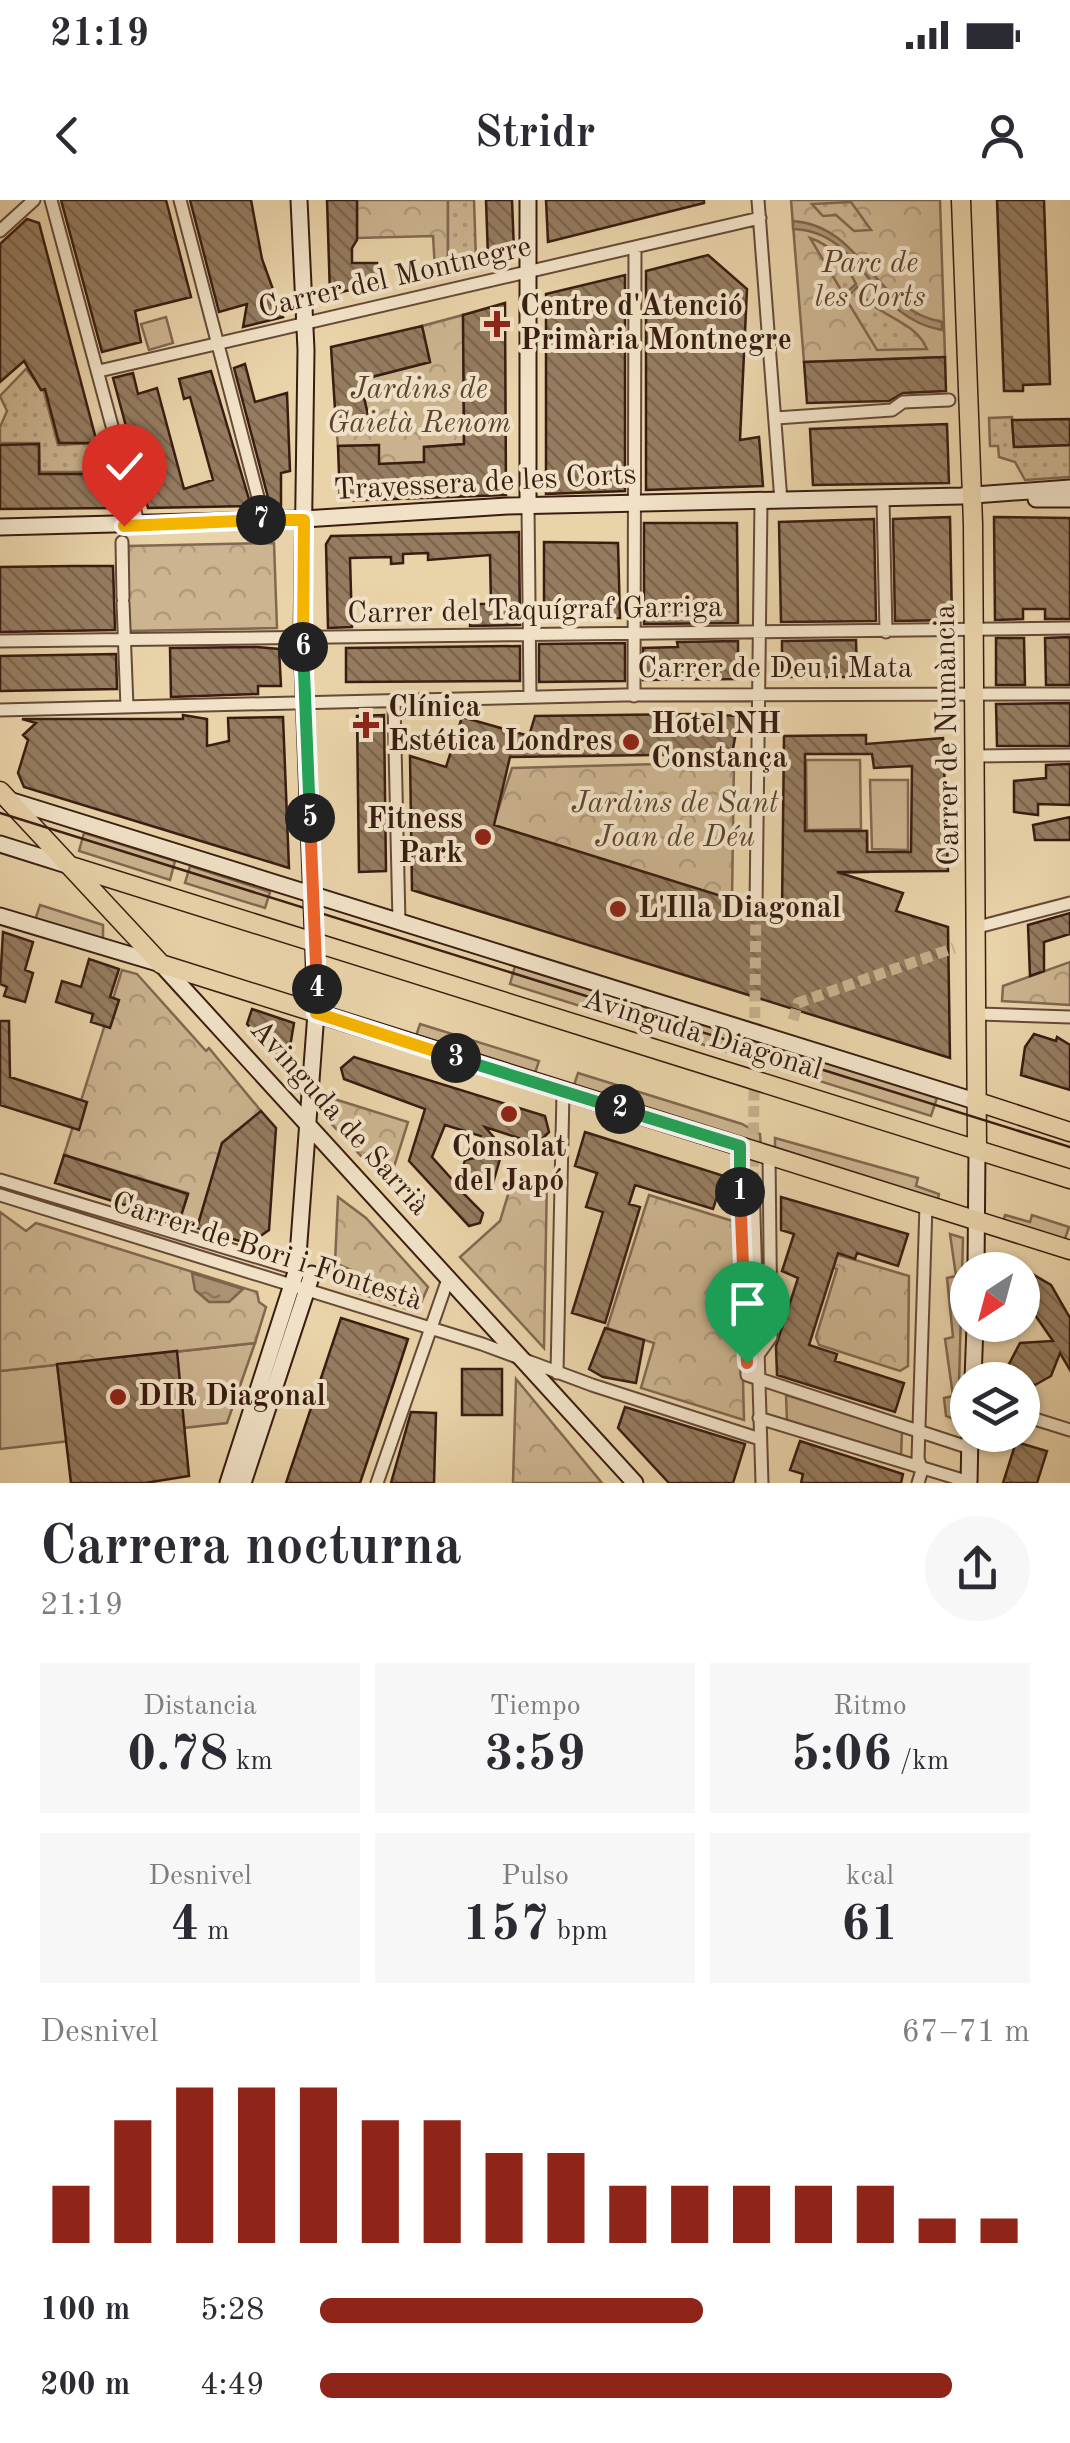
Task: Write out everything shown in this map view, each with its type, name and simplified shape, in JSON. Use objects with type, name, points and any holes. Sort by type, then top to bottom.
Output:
[{"type":"main road","points":[[228,1483],[300,1276],[316,1013],[317,943],[302,638],[306,326],[299,200]]},
{"type":"main road","points":[[528,200],[528,506]]},
{"type":"main road","name":"Carrer de Numància","points":[[962,200],[976,696],[977,1252]]},
{"type":"main road","name":"Travessera de les Corts","points":[[0,528],[304,520],[528,506],[973,495],[1070,488]]},
{"type":"main road","name":"Travessera de les Corts","points":[[973,495],[1070,498]]},
{"type":"main road","points":[[2,801],[314,894],[1070,1132]]},
{"type":"main road","name":"Avinguda de Sarrià","points":[[2,801],[162,964],[636,1483]]},
{"type":"main road","name":"Avinguda Diagonal","points":[[0,844],[1070,1179]]},
{"type":"main road","points":[[0,916],[316,1013],[740,1152],[769,1156],[1070,1250]]},
{"type":"main road","points":[[243,1483],[310,1292],[300,1276]]},
{"type":"main road","points":[[969,1483],[970,1452]]},
{"type":"street","points":[[0,231],[34,200]]},
{"type":"street","points":[[51,200],[139,526]]},
{"type":"street","points":[[180,200],[264,520]]},
{"type":"street","points":[[758,200],[781,501]]},
{"type":"street","name":"Carrer del Montnegre","points":[[100,371],[760,218]]},
{"type":"street","points":[[634,247],[634,696]]},
{"type":"street","points":[[776,418],[892,410],[904,402],[949,400]]},
{"type":"street","points":[[883,498],[886,632]]},
{"type":"street","points":[[756,906],[761,501]]},
{"type":"street","points":[[528,506],[530,697]]},
{"type":"street","points":[[122,542],[128,706]]},
{"type":"street","name":"Carrer del Taquígraf Garriga","points":[[0,641],[1070,628]]},
{"type":"street","name":"Carrer de Deu i Mata","points":[[0,710],[530,697],[1070,694]]},
{"type":"street","points":[[394,702],[398,922]]},
{"type":"street","points":[[976,756],[1070,755]]},
{"type":"street","points":[[978,927],[1070,904]]},
{"type":"street","points":[[979,1014],[1070,1017]]},
{"type":"street","points":[[557,1373],[563,1092]]},
{"type":"street","points":[[740,1152],[762,1483]]},
{"type":"street","points":[[758,1355],[771,1337],[769,1156]]},
{"type":"street","name":"Carrer de Bori i Fontestà","points":[[0,1180],[300,1276]]},
{"type":"street","points":[[753,1183],[758,1355],[753,1378]]},
{"type":"street","name":"Carrer de Bori i Fontestà","points":[[0,1195],[300,1276]]},
{"type":"street","points":[[920,1476],[926,1205]]},
{"type":"street","points":[[377,1483],[448,1278]]},
{"type":"street","name":"Carrer de Bori i Fontestà","points":[[310,1292],[520,1356],[557,1373],[760,1439]]},
{"type":"street","points":[[753,1378],[950,1438]]},
{"type":"street","points":[[759,1418],[920,1476],[969,1483]]},
{"type":"street","points":[[1040,1421],[1070,1430]]},
{"type":"green space","points":[[357,200],[448,200],[448,266],[435,269],[433,236],[357,238]]},
{"type":"green space","points":[[448,200],[474,200],[476,260],[448,266]]},
{"type":"green space","name":"Parc de les Corts","points":[[791,200],[940,200],[945,357],[804,362]]},
{"type":"green space","points":[[851,202],[871,230],[854,231],[836,215],[823,216],[812,204]]},
{"type":"green space","points":[[810,238],[832,250],[848,269],[856,284],[844,295]]},
{"type":"green space","points":[[857,287],[873,305],[913,331],[927,349],[877,350],[846,299]]},
{"type":"green space","name":"Jardins de Gaietà Renom","points":[[463,315],[464,444],[424,447],[424,462],[379,464],[378,445],[338,446],[336,425],[370,424],[360,380],[430,362],[422,326]]},
{"type":"green space","points":[[166,317],[173,343],[149,350],[141,324]]},
{"type":"green space","points":[[26,369],[44,392],[58,445],[97,443],[104,472],[40,472],[39,443],[0,443],[0,427],[7,411],[0,396]]},
{"type":"green space","points":[[1012,417],[1014,447],[1070,445],[1070,477],[1025,480],[1015,462],[999,457],[998,446],[990,446],[989,418]]},
{"type":"green space","points":[[274,543],[277,628],[129,631],[128,546]]},
{"type":"green space","points":[[806,760],[860,760],[861,829],[808,830],[867,831],[868,872],[785,875],[786,831],[807,830]]},
{"type":"green space","name":"Jardins de Sant Joan de Déu","points":[[734,762],[732,901],[493,825],[512,768]]},
{"type":"green space","points":[[870,780],[908,780],[908,850],[872,849]]},
{"type":"green space","points":[[84,833],[175,861],[170,880],[79,851]]},
{"type":"green space","points":[[190,866],[270,892],[265,908],[185,883]]},
{"type":"green space","points":[[40,905],[103,925],[103,941],[35,920]]},
{"type":"green space","points":[[1070,962],[1070,1005],[1002,1001],[1003,986]]},
{"type":"green space","points":[[515,966],[937,1098],[931,1116],[510,984]]},
{"type":"green space","points":[[122,970],[137,974],[206,1051],[209,1048],[261,1111],[222,1143],[197,1228],[179,1222],[188,1193],[64,1155]]},
{"type":"green space","points":[[420,1024],[539,1061],[534,1076],[415,1039]]},
{"type":"green space","points":[[578,1073],[742,1124],[760,1134],[761,1147],[573,1088]]},
{"type":"green space","points":[[331,1098],[408,1122],[393,1170],[383,1180],[329,1121]]},
{"type":"green space","points":[[775,1138],[918,1178],[916,1186],[939,1194],[937,1203],[775,1151]]},
{"type":"green space","points":[[514,1175],[547,1176],[544,1348],[460,1257],[500,1221]]},
{"type":"green space","points":[[649,1195],[739,1223],[744,1420],[641,1388],[654,1343],[607,1328]]},
{"type":"green space","points":[[338,1197],[366,1218],[428,1287],[417,1312],[346,1289],[351,1270],[335,1263]]},
{"type":"green space","points":[[0,1212],[26,1231],[36,1223],[257,1292],[259,1302],[266,1307],[255,1343],[0,1371]]},
{"type":"green space","points":[[1005,1215],[1030,1222],[1032,1215],[1069,1227],[1064,1242],[1003,1223]]},
{"type":"green space","points":[[950,1234],[963,1238],[963,1252],[953,1252]]},
{"type":"green space","points":[[825,1251],[909,1276],[908,1366],[900,1371],[819,1345],[816,1337],[837,1269],[821,1264]]},
{"type":"green space","points":[[945,1339],[960,1342],[960,1362],[950,1362],[950,1375]]},
{"type":"green space","name":"DIR Diagonal","points":[[255,1343],[227,1423],[0,1449],[0,1371]]},
{"type":"green space","points":[[516,1379],[602,1483],[513,1483]]},
{"type":"green space","points":[[786,1395],[902,1431],[901,1457],[787,1422]]},
{"type":"green space","points":[[950,1397],[950,1418],[946,1416],[944,1398]]},
{"type":"water","points":[[793,221],[817,226],[837,237],[900,302],[942,322],[942,330],[918,322],[898,309],[836,244],[817,233],[793,229]]},
{"type":"water","points":[[192,1273],[243,1289],[229,1302],[209,1302],[195,1290]]},
{"type":"building","points":[[61,200],[166,200],[191,297],[135,311],[141,342],[102,352]]},
{"type":"building","points":[[190,200],[251,200],[262,259],[283,317],[243,327],[247,304],[219,312]]},
{"type":"building","points":[[327,200],[357,200],[357,240],[352,248],[352,263],[377,263],[378,283],[330,295]]},
{"type":"building","points":[[486,200],[512,200],[514,251],[488,257]]},
{"type":"building","points":[[546,200],[704,200],[704,203],[548,242]]},
{"type":"building","points":[[997,200],[1044,200],[1050,384],[1023,385],[1023,391],[1004,391]]},
{"type":"building","points":[[27,219],[39,223],[97,443],[59,443],[45,389],[41,390],[24,361],[0,382],[0,244]]},
{"type":"building","points":[[708,255],[747,289],[740,440],[759,437],[763,486],[646,490],[646,271]]},
{"type":"building","points":[[625,275],[625,491],[546,494],[546,294]]},
{"type":"building","points":[[505,303],[506,495],[340,501],[338,446],[379,445],[379,464],[424,462],[424,447],[464,444],[463,315]]},
{"type":"building","points":[[422,326],[430,362],[360,380],[370,424],[336,425],[331,347]]},
{"type":"building","points":[[945,357],[946,391],[903,393],[889,401],[807,403],[804,362]]},
{"type":"building","points":[[245,364],[255,402],[287,393],[290,471],[281,473],[281,505],[270,505],[234,368]]},
{"type":"building","points":[[211,371],[251,506],[148,508],[113,378],[133,373],[138,394],[157,388],[184,489],[213,480],[190,397],[184,399],[179,379]]},
{"type":"building","points":[[1070,419],[1070,445],[1014,447],[1012,420]]},
{"type":"building","points":[[947,424],[949,483],[813,485],[810,429]]},
{"type":"building","points":[[39,444],[39,474],[105,474],[115,508],[0,509],[0,445]]},
{"type":"building","points":[[950,517],[952,620],[895,621],[893,519]]},
{"type":"building","points":[[994,517],[1070,518],[1070,619],[1045,619],[1045,609],[1023,609],[1023,619],[995,620]]},
{"type":"building","points":[[874,519],[876,621],[781,622],[779,522]]},
{"type":"building","points":[[644,523],[737,523],[738,623],[644,624]]},
{"type":"building","points":[[519,532],[520,625],[470,626],[471,604],[491,604],[490,555],[428,560],[428,553],[403,554],[403,563],[391,564],[391,557],[350,558],[352,627],[328,628],[326,544],[331,536]]},
{"type":"building","points":[[544,542],[618,543],[620,618],[544,619]]},
{"type":"building","points":[[113,566],[115,630],[0,632],[0,567]]},
{"type":"building","points":[[1070,637],[1070,685],[1046,685],[1045,638]]},
{"type":"building","points":[[996,638],[1024,638],[1025,685],[996,685]]},
{"type":"building","points":[[856,640],[857,677],[782,677],[782,641]]},
{"type":"building","points":[[738,641],[738,679],[643,680],[643,648],[678,647],[677,642]]},
{"type":"building","points":[[625,643],[625,681],[539,682],[539,644]]},
{"type":"building","points":[[520,646],[520,681],[346,682],[346,648]]},
{"type":"building","points":[[170,648],[279,649],[281,686],[258,686],[258,694],[171,697]]},
{"type":"building","points":[[116,654],[117,689],[0,691],[0,656]]},
{"type":"building","points":[[1070,703],[1070,746],[997,746],[996,704]]},
{"type":"building","points":[[183,715],[207,719],[207,746],[229,741],[228,718],[283,717],[289,868],[24,787],[18,773],[28,740],[23,735],[36,723],[22,719],[183,719]]},
{"type":"building","points":[[384,715],[386,871],[359,872],[357,716]]},
{"type":"building","name":"L'Illa Diagonal","points":[[535,716],[739,716],[732,754],[510,757],[494,825],[747,904],[752,914],[765,909],[782,914],[784,736],[866,735],[866,744],[943,738],[948,871],[837,872],[903,893],[896,911],[948,927],[950,1058],[412,890],[410,756],[446,767],[462,717],[529,736]],"holes":[[[805,754],[872,754],[874,768],[912,766],[911,852],[867,852],[867,831],[805,831]]]},
{"type":"building","points":[[1070,764],[1070,805],[1038,804],[1038,815],[1014,812],[1014,781],[1046,778],[1046,765]]},
{"type":"building","points":[[1070,817],[1070,840],[1035,840],[1033,825]]},
{"type":"building","points":[[1070,913],[1070,934],[1044,942],[1044,971],[1030,976],[1028,925]]},
{"type":"building","points":[[3,932],[33,942],[25,970],[33,973],[25,1002],[4,996],[7,987],[0,984]]},
{"type":"building","points":[[89,959],[119,969],[110,997],[119,1000],[110,1028],[91,1022],[93,1014],[56,1002],[62,981],[81,987]]},
{"type":"building","points":[[252,1009],[294,1023],[290,1047],[283,1054],[271,1051],[247,1024]]},
{"type":"building","points":[[0,1021],[9,1021],[10,1077],[87,1102],[79,1130],[0,1105]]},
{"type":"building","points":[[1034,1034],[1056,1041],[1057,1037],[1070,1045],[1070,1090],[1021,1075],[1025,1047]]},
{"type":"building","points":[[354,1057],[545,1116],[549,1132],[537,1144],[485,1127],[503,1148],[492,1187],[463,1193],[483,1213],[480,1223],[469,1226],[409,1161],[425,1109],[344,1079],[341,1068]],"holes":[[[445,1125],[481,1136],[475,1158],[465,1160],[458,1186],[432,1157]]]},
{"type":"building","points":[[261,1111],[276,1128],[269,1230],[249,1244],[197,1228],[222,1143]]},
{"type":"building","points":[[585,1132],[724,1176],[713,1209],[635,1185],[629,1204],[640,1207],[605,1323],[572,1313],[603,1212],[586,1207],[597,1173],[575,1166]]},
{"type":"building","points":[[64,1155],[188,1194],[179,1222],[55,1183]]},
{"type":"building","points":[[781,1197],[908,1234],[898,1266],[857,1253],[855,1259],[838,1253],[809,1345],[837,1354],[835,1361],[904,1383],[895,1412],[777,1375],[776,1346],[798,1278],[782,1271],[794,1234],[781,1230]]},
{"type":"building","points":[[1040,1279],[1051,1285],[1070,1318],[1070,1370],[1060,1353],[1051,1376],[1040,1382],[1040,1362],[1010,1362],[1020,1343],[1053,1341],[1040,1322]]},
{"type":"building","points":[[341,1318],[408,1339],[394,1382],[360,1483],[286,1483]]},
{"type":"building","points":[[605,1328],[644,1340],[636,1383],[603,1377],[589,1369]]},
{"type":"building","points":[[177,1351],[189,1476],[145,1483],[71,1483],[57,1364]]},
{"type":"building","points":[[462,1369],[502,1369],[502,1415],[462,1415]]},
{"type":"building","points":[[625,1407],[745,1444],[733,1483],[669,1483],[618,1428]]},
{"type":"building","points":[[411,1412],[436,1413],[434,1483],[391,1483]]},
{"type":"building","points":[[800,1441],[903,1474],[901,1483],[801,1483],[803,1474],[790,1470]]},
{"type":"building","points":[[1047,1451],[1037,1483],[1003,1483],[1013,1452]]},
{"type":"tunnel","points":[[753,1183],[756,906]]},
{"type":"tunnel","points":[[793,1020],[798,1003],[954,948]]},
{"type":"tram line","points":[[0,813],[1070,1147]]},
{"type":"place","name":"Centre d'Atenció Primària Montnegre","points":[[497,324]]},
{"type":"place","name":"Clínica Estética Londres","points":[[366,725]]},
{"type":"place","name":"Hotel NH Constança","points":[[631,742]]},
{"type":"place","name":"Fitness Park","points":[[483,837]]},
{"type":"place","name":"L'Illa Diagonal","points":[[618,909]]},
{"type":"place","name":"Consolat del Japó","points":[[509,1114]]},
{"type":"place","name":"DIR Diagonal","points":[[118,1397]]},
{"type":"route","points":[[124,526],[304,520],[302,638],[317,943],[316,1013],[740,1146],[747,1363]]}]
